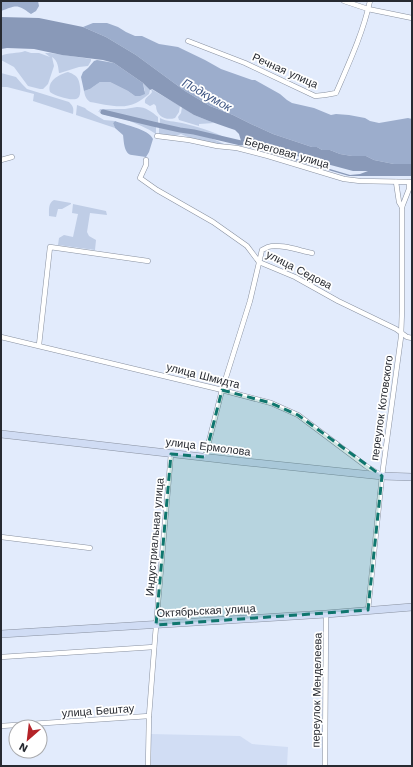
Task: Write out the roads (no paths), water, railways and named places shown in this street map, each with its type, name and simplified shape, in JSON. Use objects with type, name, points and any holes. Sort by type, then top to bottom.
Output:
[{"type":"street","points":[[344,1],[368,9],[412,18]]},
{"type":"street","points":[[368,9],[370,1]]},
{"type":"street","name":"Речная улица","points":[[188,41],[245,63],[315,96],[325,95],[336,93],[356,45],[368,9]]},
{"type":"street","name":"Береговая улица","points":[[157,136],[189,140],[217,146],[234,147],[344,179],[360,181],[410,182]]},
{"type":"street","points":[[1,160],[12,157]]},
{"type":"street","name":"улица Седова","points":[[146,160],[146,165],[140,178],[157,190],[213,222],[248,246],[259,262],[295,277],[338,301],[401,332],[407,337],[412,338]]},
{"type":"street","name":"переулок Котовского","points":[[396,182],[399,202],[402,207]]},
{"type":"street","name":"переулок Котовского","points":[[368,610],[382,476],[401,337],[402,207],[410,182]]},
{"type":"street","points":[[39,345],[50,247],[148,261]]},
{"type":"street","points":[[205,457],[222,390],[250,301],[262,250],[268,247],[287,247],[312,253]]},
{"type":"street","name":"улица Шмидта","points":[[1,337],[39,345],[271,403],[298,415],[366,466],[382,476]]},
{"type":"street","name":"улица Ермолова","points":[[1,434],[171,454],[382,476],[412,477]]},
{"type":"street","name":"Индустриальная улица","points":[[148,766],[149,716],[154,648],[171,454]]},
{"type":"street","points":[[1,537],[90,548]]},
{"type":"street","name":"Октябрьская улица","points":[[1,634],[326,614],[412,607]]},
{"type":"street","name":"переулок Менделеева","points":[[325,766],[326,614]]},
{"type":"street","points":[[1,657],[154,648]]},
{"type":"street","name":"улица Бештау","points":[[1,726],[149,716]]},
{"type":"waterway","points":[[103,112],[241,143]]},
{"type":"water label","name":"Подкумок","points":[[207,95]]}]
